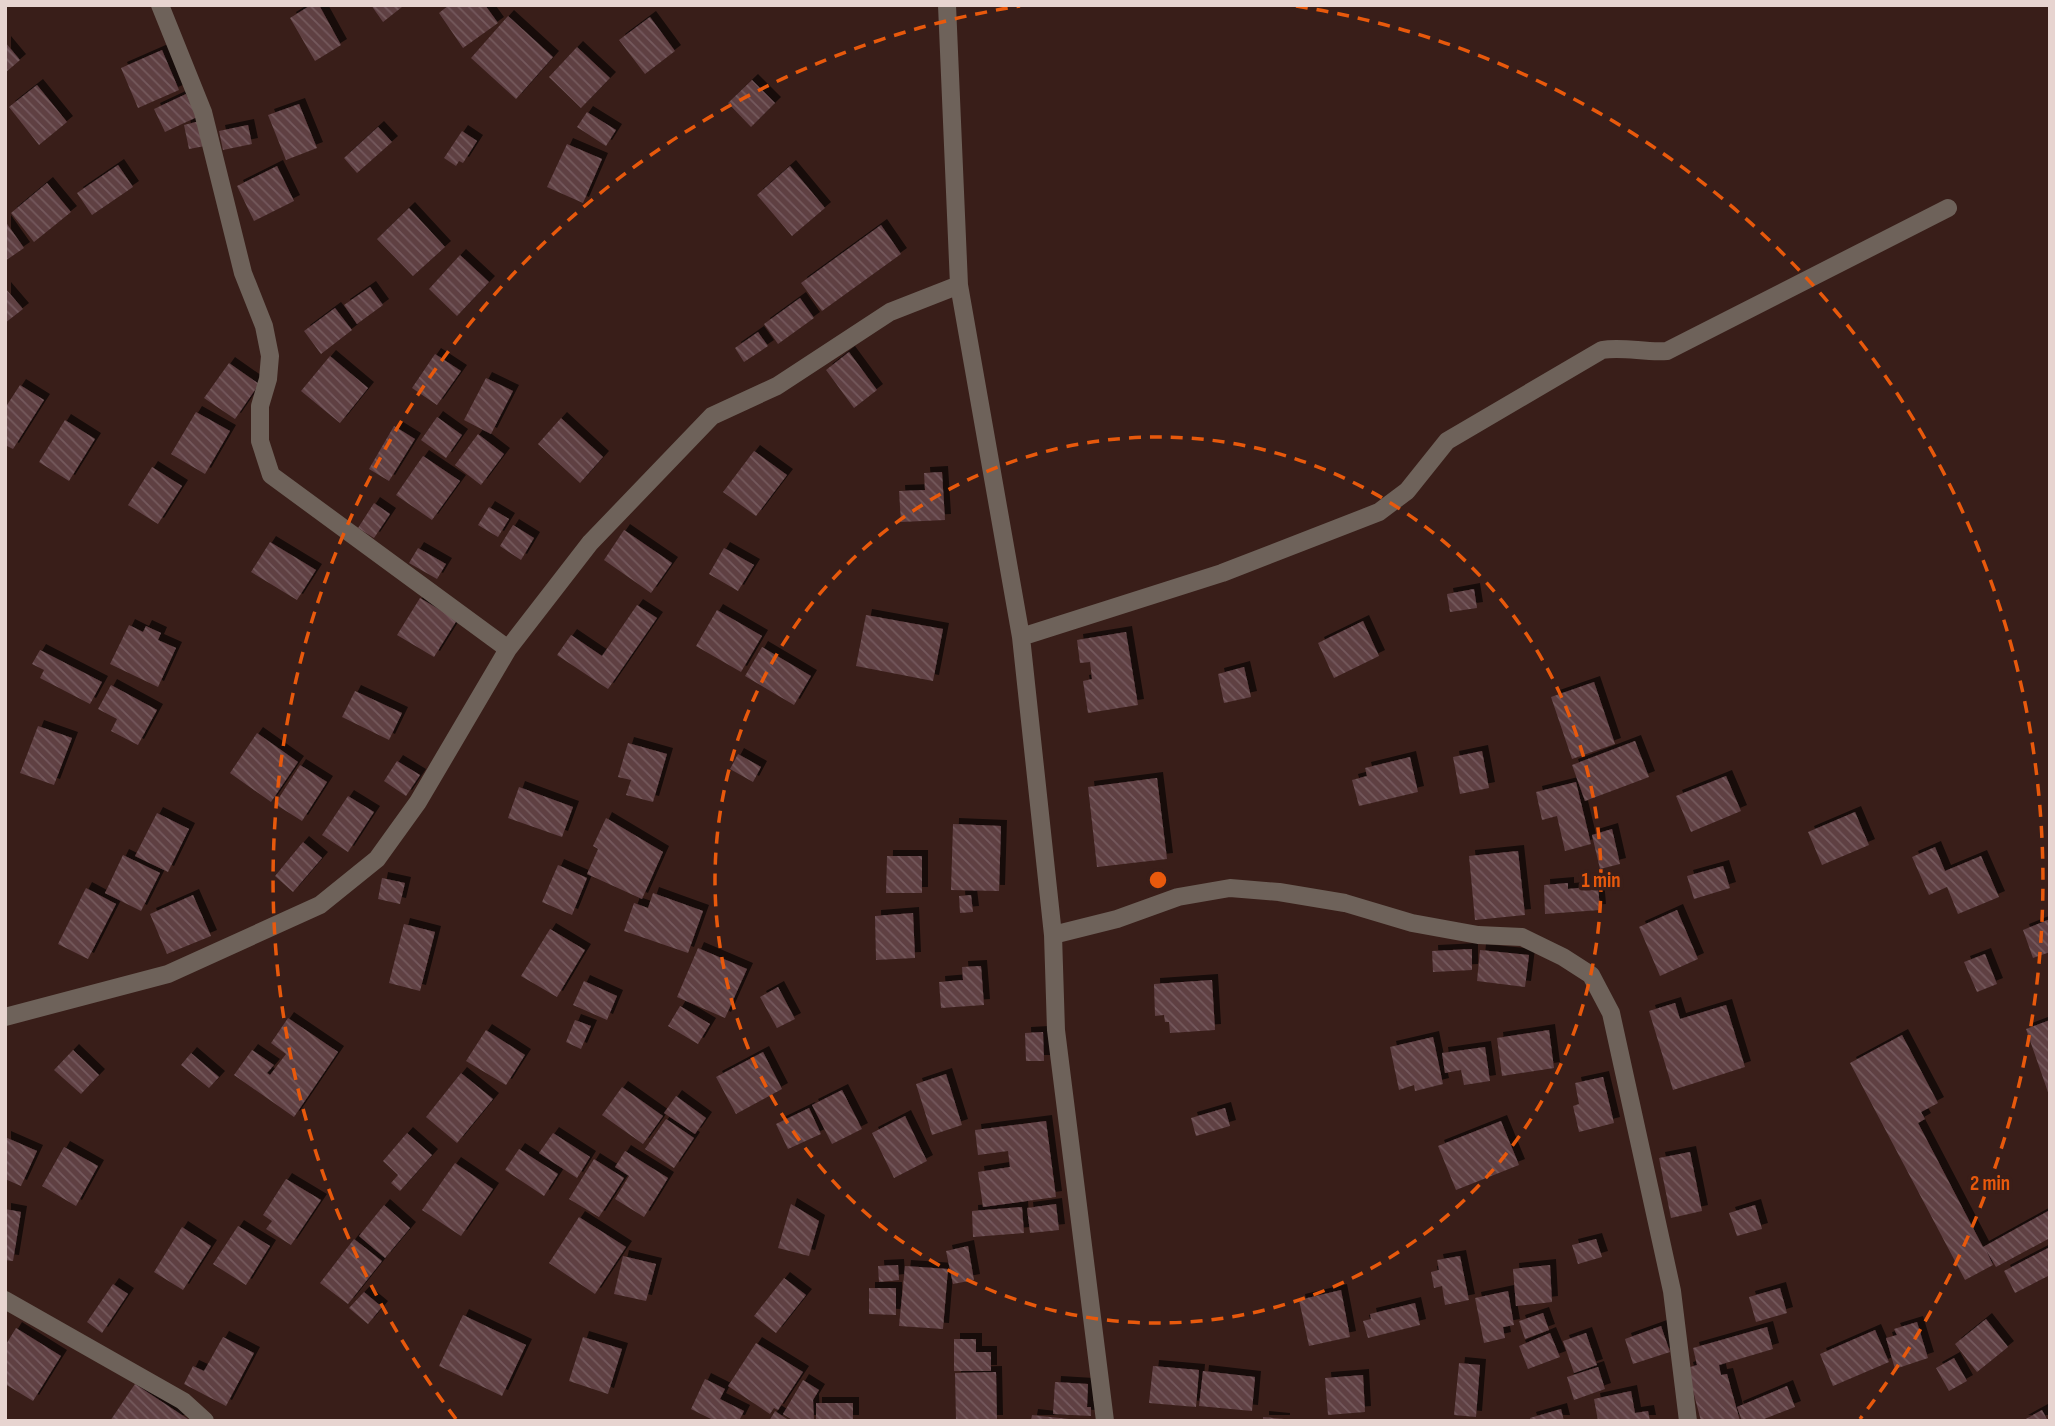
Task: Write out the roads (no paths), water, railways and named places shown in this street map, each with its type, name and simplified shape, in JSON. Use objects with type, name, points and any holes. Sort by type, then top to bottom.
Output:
[{"type":"street","points":[[160,5],[203,112],[239,260],[264,326],[270,356],[268,379],[260,406],[260,442],[271,475],[508,649]]},
{"type":"street","points":[[947,5],[959,285],[1021,637],[1053,935],[1056,1030],[1105,1421]]},
{"type":"street","points":[[1021,637],[1222,573],[1379,512],[1407,491],[1447,440],[1602,350],[1615,348],[1633,352],[1667,351],[1948,208]]},
{"type":"street","points":[[5,1017],[168,974],[320,905],[377,859],[418,802],[508,649],[590,543],[712,416],[777,386],[890,312],[959,285]]},
{"type":"street","points":[[1053,935],[1117,919],[1178,897],[1230,888],[1345,904],[1438,928],[1522,937],[1563,957],[1591,975],[1611,1013],[1672,1291],[1688,1421]]},
{"type":"street","points":[[5,1300],[183,1401],[205,1421]]}]
